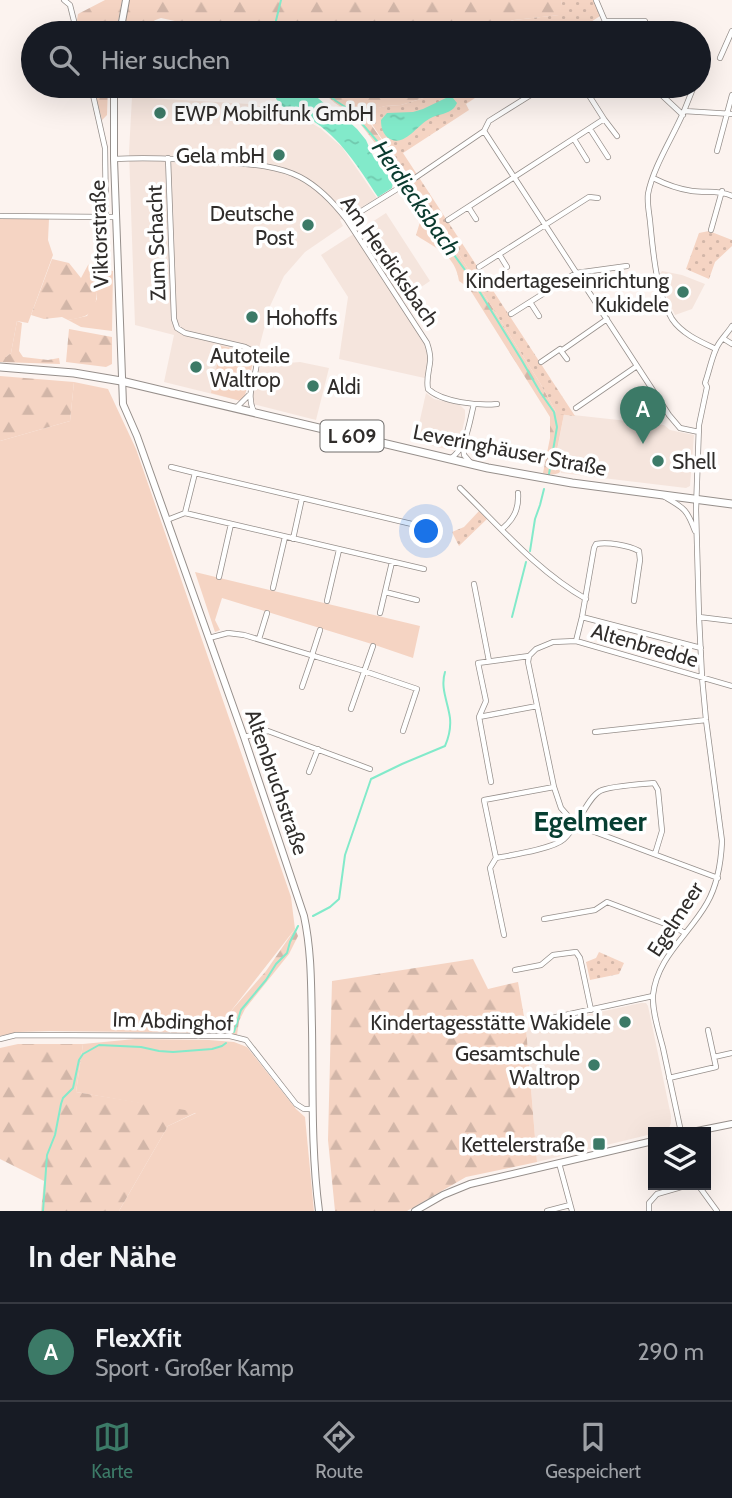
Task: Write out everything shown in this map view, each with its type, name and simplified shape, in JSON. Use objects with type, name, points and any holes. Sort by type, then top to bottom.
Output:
[{"type":"main road","name":"L 609","points":[[0,367],[74,373],[121,381]]},
{"type":"main road","name":"Leveringhäuser Straße","points":[[121,381],[475,465],[531,476],[732,504]]},
{"type":"street","points":[[64,0],[70,5],[74,21]]},
{"type":"street","points":[[122,21],[126,0]]},
{"type":"street","points":[[596,0],[605,20],[645,21]]},
{"type":"street","points":[[720,58],[732,31]]},
{"type":"street","points":[[716,151],[730,114],[732,95]]},
{"type":"street","points":[[94,98],[105,148],[106,217]]},
{"type":"street","name":"Viktorstraße","points":[[114,98],[121,381]]},
{"type":"street","points":[[347,220],[484,131],[489,121],[526,98]]},
{"type":"street","points":[[591,98],[617,136]]},
{"type":"street","points":[[666,98],[684,113],[730,114]]},
{"type":"street","points":[[690,98],[653,178],[648,197],[653,243],[664,302],[673,321],[699,342],[716,349],[732,326]]},
{"type":"street","points":[[448,220],[604,119]]},
{"type":"street","points":[[590,129],[608,158]]},
{"type":"street","points":[[484,131],[669,415],[680,428],[699,432]]},
{"type":"street","points":[[574,139],[587,160]]},
{"type":"street","name":"Am Herdicksbach","points":[[114,159],[168,158],[251,164],[280,169],[317,187],[347,220],[427,343],[430,362],[426,381],[428,388],[440,396],[474,404],[497,404]]},
{"type":"street","name":"Zum Schacht","points":[[168,158],[174,319],[177,328],[185,333],[245,347],[255,352],[257,359],[250,394],[250,403],[255,413]]},
{"type":"street","points":[[653,178],[681,189],[722,191],[732,196]]},
{"type":"street","points":[[711,230],[722,191]]},
{"type":"street","points":[[479,267],[589,197],[598,198]]},
{"type":"street","points":[[469,208],[476,219]]},
{"type":"street","points":[[0,216],[116,217]]},
{"type":"street","points":[[499,254],[507,267]]},
{"type":"street","points":[[510,314],[576,273],[628,266]]},
{"type":"street","points":[[530,302],[539,316]]},
{"type":"street","points":[[541,362],[607,319]]},
{"type":"street","points":[[724,340],[732,344]]},
{"type":"street","name":"Egelmeer","points":[[680,1127],[653,996],[664,960],[707,904],[718,878],[722,841],[702,677],[696,535],[699,432],[707,387],[705,383],[716,349]]},
{"type":"street","points":[[561,351],[567,359]]},
{"type":"street","points":[[576,408],[637,366]]},
{"type":"street","name":"Altenbruchstraße","points":[[121,381],[123,404],[137,436],[244,737],[306,926],[311,975],[312,1109],[319,1211]]},
{"type":"street","points":[[236,408],[250,394]]},
{"type":"street","points":[[450,459],[463,444],[474,404]]},
{"type":"street","points":[[463,444],[464,455],[475,465]]},
{"type":"street","points":[[171,467],[433,529]]},
{"type":"street","points":[[185,513],[195,473]]},
{"type":"street","name":"Altenbredde","points":[[460,488],[525,553],[570,590],[586,599],[576,641],[732,686]]},
{"type":"street","points":[[502,529],[513,519],[518,493]]},
{"type":"street","name":"Egelmeer","points":[[659,494],[685,509],[696,535]]},
{"type":"street","points":[[293,539],[302,498]]},
{"type":"street","points":[[167,520],[185,513],[424,569]]},
{"type":"street","points":[[219,577],[231,524]]},
{"type":"street","points":[[273,588],[285,537]]},
{"type":"street","points":[[586,599],[595,546],[603,543],[639,551],[634,601]]},
{"type":"street","points":[[327,601],[339,550]]},
{"type":"street","points":[[380,613],[392,562]]},
{"type":"street","points":[[474,584],[489,662]]},
{"type":"street","points":[[385,592],[417,600]]},
{"type":"street","points":[[259,639],[267,613]]},
{"type":"street","points":[[582,617],[701,648]]},
{"type":"street","points":[[699,617],[732,621]]},
{"type":"street","points":[[302,687],[320,630]]},
{"type":"street","points":[[209,638],[228,633],[259,639],[417,689],[403,732]]},
{"type":"street","points":[[576,641],[553,642],[536,649],[529,656],[528,662],[554,788],[561,808],[576,825],[718,878]]},
{"type":"street","points":[[351,709],[373,646]]},
{"type":"street","points":[[491,782],[479,718],[486,701],[478,663],[529,656]]},
{"type":"street","points":[[479,718],[537,706]]},
{"type":"street","points":[[595,732],[706,720]]},
{"type":"street","points":[[244,737],[268,731],[370,769]]},
{"type":"street","points":[[309,772],[318,750]]},
{"type":"street","points":[[496,858],[563,841],[593,797],[601,790],[654,783],[658,790],[662,831],[655,854]]},
{"type":"street","points":[[504,935],[490,868],[496,858],[484,800],[554,788]]},
{"type":"street","points":[[544,919],[595,910],[607,902],[685,933]]},
{"type":"street","points":[[515,970],[541,965],[553,956],[576,952],[580,958],[591,1010]]},
{"type":"street","points":[[533,1022],[653,996]]},
{"type":"street","points":[[669,1078],[716,1067],[708,1030]]},
{"type":"street","name":"Im Abdinghof","points":[[0,1039],[16,1035],[230,1036],[246,1040],[296,1104],[304,1109],[312,1109]]},
{"type":"street","points":[[714,1057],[732,1053]]},
{"type":"street","points":[[711,1128],[732,1124]]},
{"type":"street","points":[[415,1211],[458,1188],[648,1142]]},
{"type":"street","points":[[559,1163],[572,1211]]},
{"type":"street","points":[[649,1211],[649,1203],[657,1194],[671,1190]]},
{"type":"street","points":[[702,1190],[717,1211]]},
{"type":"street","points":[[547,1211],[570,1205]]},
{"type":"shaded area","points":[[132,98],[249,104],[295,114],[320,128],[342,147],[377,198],[340,220],[343,226],[305,252],[284,276],[270,306],[241,401],[164,382],[174,335],[135,325],[129,152]]},
{"type":"shaded area","points":[[386,213],[430,281],[402,300],[430,344],[433,362],[429,379],[339,359],[348,297],[321,255]]},
{"type":"shaded area","name":"Kindertageseinrichtung Kukidele","points":[[662,271],[705,284],[692,309],[675,315],[663,289],[660,274]]},
{"type":"shaded area","points":[[262,356],[288,363],[300,362],[329,368],[316,420],[253,404]]},
{"type":"shaded area","points":[[426,393],[434,399],[460,405],[465,410],[459,445],[454,451],[415,442]]},
{"type":"shaded area","points":[[564,414],[664,425],[670,430],[694,435],[690,486],[686,488],[561,473],[556,456]]},
{"type":"shaded area","name":"Gesamtschule Waltrop","points":[[646,1003],[671,1116],[669,1127],[648,1127],[648,1135],[537,1162],[526,1028]]},
{"type":"green space","points":[[105,0],[122,0],[118,21],[77,21],[78,14]]},
{"type":"green space","points":[[129,0],[562,0],[560,15],[511,21],[177,21],[161,18],[154,21],[125,21]]},
{"type":"green space","points":[[562,0],[593,0],[600,16],[592,21],[511,21],[514,20],[559,15]]},
{"type":"green space","points":[[96,98],[108,98],[107,115],[102,120]]},
{"type":"green space","points":[[329,98],[424,98],[363,113],[436,218],[556,412],[564,414],[556,455],[560,472],[543,473],[550,438],[550,417],[469,288],[459,281],[449,258],[416,235],[420,222],[418,213],[375,143],[354,116]]},
{"type":"green space","points":[[424,98],[475,98],[466,104],[469,110],[403,153],[575,416],[556,412],[436,218],[362,112]]},
{"type":"green space","points":[[0,219],[49,219],[48,240],[53,255],[28,323],[17,321],[11,353],[6,357],[0,357]]},
{"type":"green space","points":[[709,231],[732,240],[732,246],[715,262],[709,279],[686,269],[699,233]]},
{"type":"green space","points":[[52,259],[69,263],[81,278],[88,265],[99,264],[108,269],[93,266],[96,300],[91,312],[85,316],[68,320],[62,317],[44,319],[31,315]]},
{"type":"green space","points":[[93,266],[113,271],[112,331],[81,327],[68,320],[87,316],[97,299]]},
{"type":"green space","points":[[17,321],[22,323],[19,351],[23,357],[48,360],[59,358],[60,364],[0,362],[0,357],[11,353]]},
{"type":"green space","points":[[69,329],[112,337],[112,364],[106,367],[66,362]]},
{"type":"green space","points":[[221,346],[245,352],[252,357],[245,395],[241,401],[211,393]]},
{"type":"green space","points":[[0,376],[74,382],[70,421],[0,441]]},
{"type":"green space","points":[[74,382],[108,389],[136,449],[291,897],[295,929],[231,1011],[227,1033],[50,1031],[18,1032],[0,1036],[0,441],[70,421]]},
{"type":"green space","points":[[479,511],[487,519],[459,546],[452,532],[464,527]]},
{"type":"green space","points":[[195,572],[420,626],[413,658],[222,598],[215,620],[220,630],[215,632]]},
{"type":"green space","points":[[295,929],[298,936],[289,954],[245,1009],[239,1021],[237,1035],[227,1033],[231,1011],[266,971]]},
{"type":"green space","points":[[599,952],[624,963],[619,974],[590,980],[586,962],[596,958]]},
{"type":"green space","points":[[473,959],[488,989],[518,982],[526,1028],[537,1162],[466,1177],[407,1211],[335,1211],[328,1140],[332,981]]},
{"type":"green space","points":[[135,1039],[209,1040],[234,1042],[247,1047],[305,1117],[314,1211],[119,1211],[168,1126],[196,1113],[76,1092],[83,1044]]},
{"type":"green space","points":[[18,1044],[83,1044],[76,1092],[197,1112],[168,1126],[119,1211],[41,1211],[44,1181],[0,1159],[0,1048]]},
{"type":"water","points":[[276,98],[318,98],[346,119],[366,140],[373,156],[393,182],[392,188],[378,197],[356,164],[331,135],[310,119],[285,108]]},
{"type":"water","points":[[446,98],[453,98],[457,103],[449,112],[429,119],[403,139],[392,140],[386,136],[381,120],[387,113],[423,109]]},
{"type":"waterway","name":"Herdiecksbach","points":[[276,21],[281,0]]},
{"type":"waterway","name":"Herdiecksbach","points":[[332,98],[350,110],[377,141],[473,281],[554,412],[557,427],[549,474]]},
{"type":"waterway","name":"Herdiecksbach","points":[[530,551],[535,519],[544,489]]},
{"type":"waterway","name":"Herdiecksbach","points":[[512,617],[526,562]]},
{"type":"waterway","name":"Herdiecksbach","points":[[313,916],[339,899],[345,855],[371,779],[445,746],[450,722],[444,689],[445,672]]},
{"type":"waterway","name":"Herdiecksbach","points":[[234,1032],[241,1010],[287,953],[298,926]]},
{"type":"waterway","name":"Herdiecksbach","points":[[43,1211],[47,1155],[55,1135],[63,1098],[73,1088],[79,1060],[83,1054],[99,1045],[173,1052],[212,1049],[226,1043]]},
{"type":"place","name":"EWP Mobilfunk GmbH","points":[[160,113]]},
{"type":"place","name":"Gela mbH","points":[[279,155]]},
{"type":"place","name":"Deutsche Post","points":[[308,225]]},
{"type":"place","name":"Kindertageseinrichtung Kukidele","points":[[683,292]]},
{"type":"place","name":"Hohoffs","points":[[252,317]]},
{"type":"place","name":"Autoteile Waltrop","points":[[196,367]]},
{"type":"place","name":"Aldi","points":[[313,386]]},
{"type":"place","name":"FlexXfit","points":[[643,444]]},
{"type":"place","name":"Shell","points":[[658,461]]},
{"type":"place","name":"Kindertagesstätte Wakidele","points":[[625,1022]]},
{"type":"place","name":"Gesamtschule Waltrop","points":[[594,1065]]},
{"type":"place","name":"Kettelerstraße","points":[[599,1144]]},
{"type":"district","name":"Egelmeer","points":[[590,821]]}]
